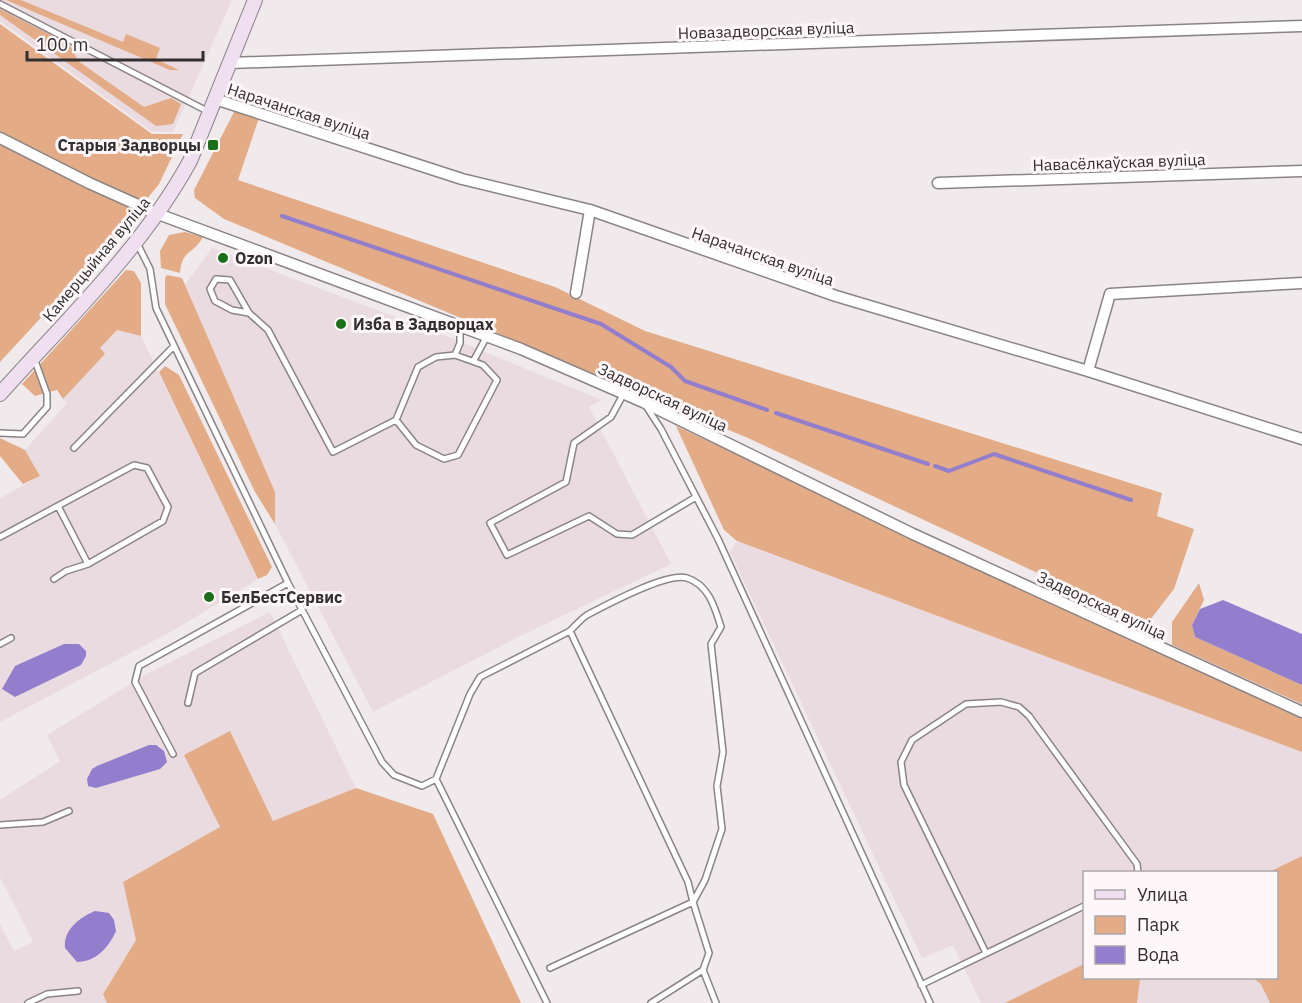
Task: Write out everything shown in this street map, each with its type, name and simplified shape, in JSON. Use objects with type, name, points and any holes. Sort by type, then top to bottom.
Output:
[{"type":"main road","name":"Камерцыйная вуліца","points":[[0,394],[136,242],[158,214],[190,161],[255,0]]},
{"type":"street","name":"Новазадворская вуліца","points":[[230,63],[1302,26]]},
{"type":"street","name":"Нарачанская вуліца","points":[[212,105],[462,179],[590,210],[836,296],[1088,371],[1302,439]]},
{"type":"street","name":"Задворская вуліца","points":[[0,138],[158,214],[487,336],[624,393],[913,534],[1302,712]]},
{"type":"street","name":"Навасёлкаўская вуліца","points":[[938,183],[1302,171]]},
{"type":"street","points":[[576,293],[590,210]]},
{"type":"street","points":[[1088,371],[1110,294],[1302,283]]},
{"type":"lane","points":[[0,4],[212,105]]},
{"type":"lane","points":[[136,242],[150,269],[156,308],[288,584],[382,762],[394,775],[422,786],[436,779],[470,694],[480,677],[570,631],[585,616],[664,580],[687,578],[703,588],[714,603],[721,627],[711,644],[723,752],[717,786],[722,829],[705,880],[693,902],[550,968]]},
{"type":"lane","points":[[249,313],[232,310],[215,302],[210,289],[216,279],[230,280],[249,313],[268,330],[333,452],[396,420],[418,367],[436,357],[454,355],[474,360],[483,365],[497,380],[458,455],[444,459],[416,445],[396,420]]},
{"type":"lane","points":[[454,355],[460,343],[460,326]]},
{"type":"lane","points":[[474,360],[487,336]]},
{"type":"lane","points":[[74,448],[174,346]]},
{"type":"lane","points":[[0,433],[23,434],[47,407],[47,394],[34,356]]},
{"type":"lane","points":[[624,393],[611,417],[574,443],[566,482],[490,523],[507,555],[589,516],[617,534],[632,535],[696,497]]},
{"type":"lane","points":[[644,402],[661,429],[696,497],[930,1003]]},
{"type":"lane","points":[[0,537],[134,465],[147,468],[168,507],[163,521],[88,564],[54,579]]},
{"type":"lane","points":[[58,506],[88,564]]},
{"type":"lane","points":[[173,754],[135,682],[139,666],[288,584]]},
{"type":"lane","points":[[188,703],[195,673],[302,610]]},
{"type":"lane","points":[[570,631],[688,882],[710,953],[703,970],[651,1003]]},
{"type":"lane","points":[[0,644],[11,638]]},
{"type":"lane","points":[[986,953],[904,785],[901,762],[912,740],[966,704],[1001,702],[1019,707],[1029,716],[1137,864],[1138,871]]},
{"type":"lane","points":[[436,779],[547,1003]]},
{"type":"lane","points":[[0,825],[43,822],[69,811]]},
{"type":"lane","points":[[921,985],[1083,906]]},
{"type":"lane","points":[[703,970],[716,1003]]},
{"type":"lane","points":[[28,1003],[47,994],[78,991]]},
{"type":"shaded area","points":[[0,0],[232,0],[173,132],[151,131],[0,21]]},
{"type":"shaded area","points":[[212,248],[446,336],[602,400],[589,407],[671,564],[518,637],[373,712],[275,524],[275,492],[185,285]]},
{"type":"shaded area","points":[[117,330],[141,336],[258,579],[174,630],[0,722],[0,498],[40,476],[25,450],[67,403],[63,399],[105,354],[99,348]]},
{"type":"shaded area","points":[[737,541],[1302,752],[1302,1003],[981,1003],[953,945],[922,958],[730,552]]},
{"type":"shaded area","points":[[270,612],[356,788],[273,822],[230,732],[184,755],[220,827],[123,882],[136,940],[103,993],[107,1003],[0,1003],[0,924],[14,951],[33,942],[0,877],[0,800],[60,761],[47,735],[145,675]]},
{"type":"green space","points":[[6,0],[21,0],[123,42],[126,34],[160,48],[156,59],[179,70],[170,70]]},
{"type":"green space","points":[[0,9],[70,45],[78,61],[144,107],[171,98],[181,104],[173,124],[156,126],[0,15]]},
{"type":"green space","points":[[0,24],[152,134],[183,134],[159,184],[122,230],[0,362]]},
{"type":"green space","points":[[235,110],[259,118],[238,180],[555,287],[645,331],[1162,493],[1157,516],[1194,529],[1174,589],[1147,624],[748,438],[224,219],[195,198],[194,190]]},
{"type":"green space","points":[[185,232],[203,237],[183,260],[180,273],[161,268],[160,251],[169,235]]},
{"type":"green space","points":[[126,270],[134,271],[141,283],[141,336],[117,330],[100,348],[105,354],[63,399],[57,390],[35,396],[22,384]]},
{"type":"green space","points":[[167,275],[182,278],[275,492],[275,524],[255,492],[165,304]]},
{"type":"green space","points":[[165,366],[179,375],[272,567],[267,575],[258,579],[159,372]]},
{"type":"green space","points":[[676,426],[1302,719],[1302,752],[737,541],[724,530]]},
{"type":"green space","points":[[0,438],[25,450],[40,476],[23,484],[0,456]]},
{"type":"green space","points":[[1199,583],[1204,600],[1192,625],[1195,637],[1302,685],[1302,704],[1172,645],[1172,622]]},
{"type":"green space","points":[[230,731],[273,821],[356,788],[433,814],[521,1003],[107,1003],[103,994],[136,940],[123,882],[220,827],[184,755]]},
{"type":"green space","points":[[1302,856],[1302,1003],[1270,1003],[1261,984],[1254,979],[1278,979],[1278,871],[1271,871]]},
{"type":"green space","points":[[1083,964],[1083,979],[1140,979],[1137,1003],[1005,1003]]},
{"type":"water","points":[[1223,600],[1302,634],[1302,685],[1195,637],[1192,625],[1200,609]]},
{"type":"water","points":[[64,644],[79,644],[86,651],[81,665],[15,697],[2,689],[15,666]]},
{"type":"water","points":[[149,745],[156,745],[164,751],[167,762],[160,769],[96,788],[88,786],[87,779],[92,769]]},
{"type":"water","points":[[95,911],[109,913],[114,920],[116,931],[110,943],[96,956],[77,962],[65,948],[67,935],[78,921]]},
{"type":"waterway","points":[[282,216],[601,324],[671,367],[685,381],[767,410]]},
{"type":"waterway","points":[[776,413],[928,464]]},
{"type":"waterway","points":[[935,466],[949,471],[994,454],[1131,500]]},
{"type":"place","name":"Старыя Задворцы","points":[[213,145]]},
{"type":"place","name":"Ozon","points":[[223,258]]},
{"type":"place","name":"Изба в Задворцах","points":[[341,324]]},
{"type":"place","name":"БелБестСервис","points":[[209,597]]}]
